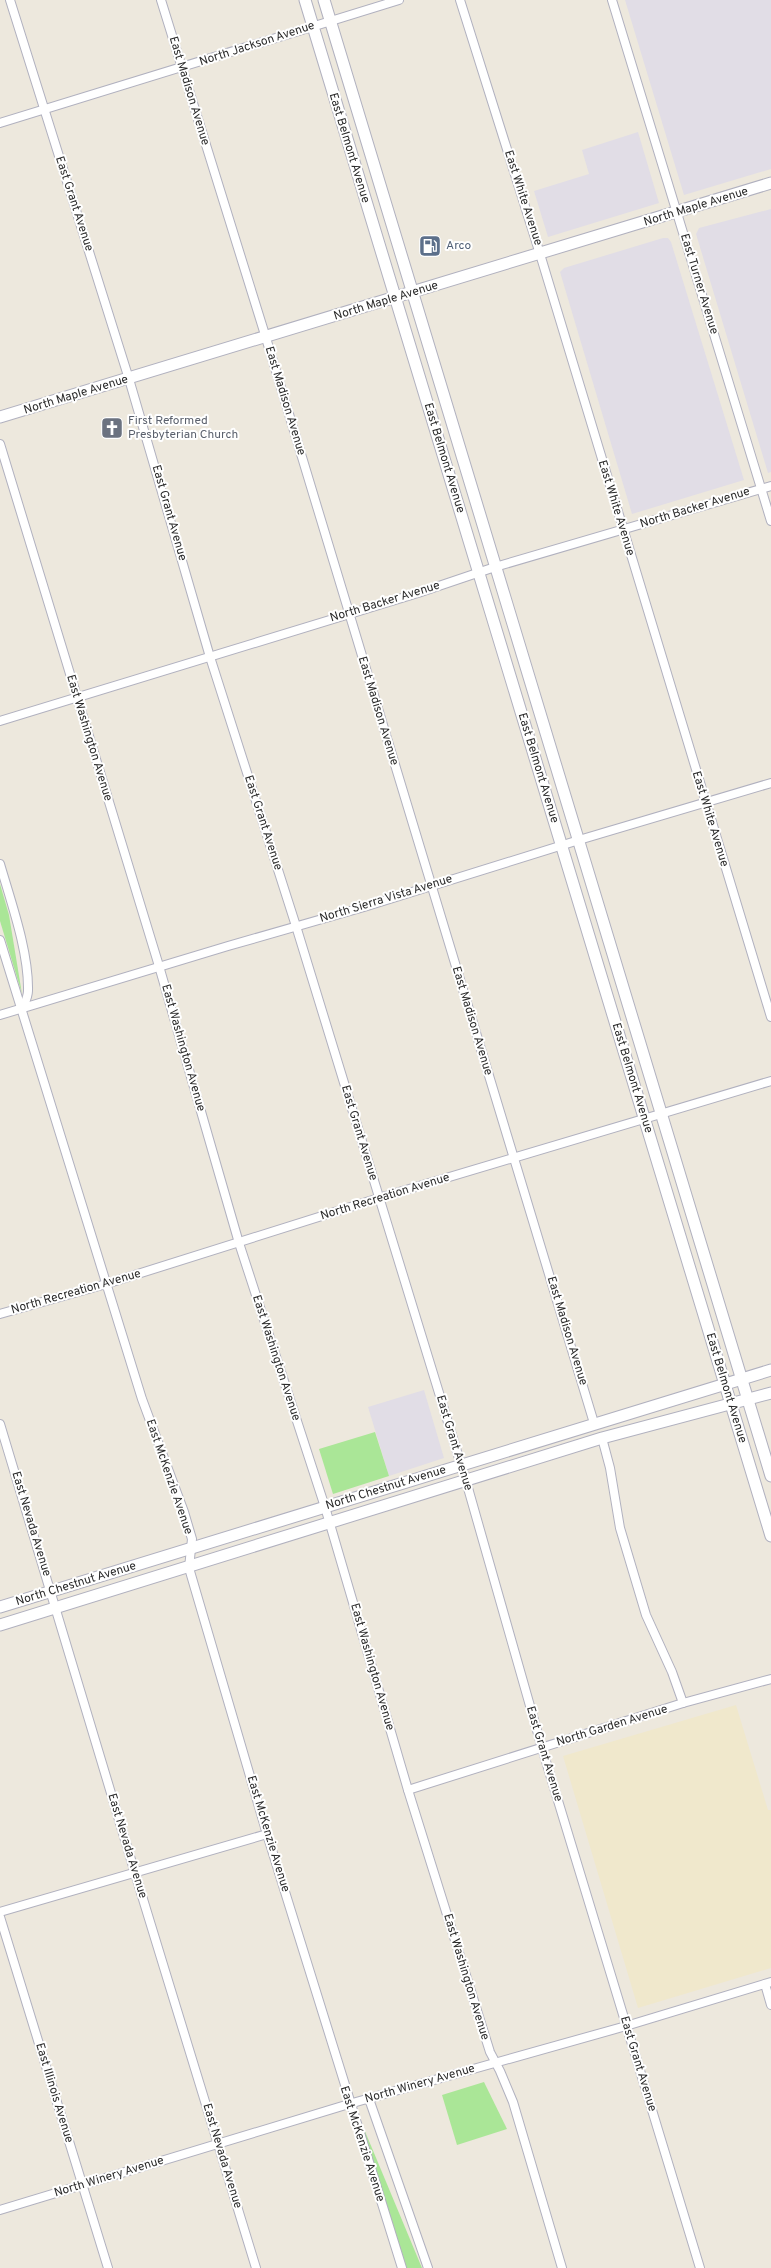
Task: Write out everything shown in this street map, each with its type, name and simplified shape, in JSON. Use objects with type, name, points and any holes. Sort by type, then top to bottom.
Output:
[{"type":"main road","name":"East Belmont Avenue","points":[[304,0],[771,1536]]},
{"type":"main road","name":"East Belmont Avenue","points":[[324,0],[771,1476]]},
{"type":"main road","name":"North Maple Avenue","points":[[0,417],[413,294],[771,183]]},
{"type":"main road","name":"North Chestnut Avenue","points":[[0,1607],[594,1423],[771,1370]]},
{"type":"main road","name":"North Chestnut Avenue","points":[[0,1625],[466,1482],[602,1438],[771,1393]]},
{"type":"street","name":"East Grant Avenue","points":[[10,0],[130,379],[210,657],[296,926],[466,1482],[542,1748],[700,2268]]},
{"type":"street","name":"East Madison Avenue","points":[[161,0],[266,338],[594,1423]]},
{"type":"street","name":"North Jackson Avenue","points":[[0,123],[399,0]]},
{"type":"street","name":"East White Avenue","points":[[460,0],[540,254],[705,804],[771,1017]]},
{"type":"street","name":"East Turner Avenue","points":[[612,0],[771,521]]},
{"type":"street","name":"East Washington Avenue","points":[[0,444],[76,698],[159,966],[239,1243],[330,1524],[408,1790],[490,2052],[513,2102],[562,2268]]},
{"type":"street","name":"North Backer Avenue","points":[[0,721],[210,657],[495,567],[771,486]]},
{"type":"street","name":"North Sierra Vista Avenue","points":[[0,1015],[771,783]]},
{"type":"street","points":[[0,864],[15,915],[26,970],[28,992],[23,1008]]},
{"type":"street","name":"East McKenzie Avenue","points":[[0,940],[23,1008],[142,1399],[184,1512],[192,1539],[189,1568],[267,1834],[349,2104],[402,2268]]},
{"type":"street","name":"North Recreation Avenue","points":[[0,1314],[106,1284],[379,1198],[514,1159],[771,1081]]},
{"type":"street","name":"East Nevada Avenue","points":[[0,1424],[256,2268]]},
{"type":"street","points":[[602,1438],[610,1468],[620,1528],[646,1615],[672,1672],[683,1703]]},
{"type":"street","name":"North Garden Avenue","points":[[408,1790],[683,1703],[771,1679]]},
{"type":"street","points":[[0,1912],[267,1834]]},
{"type":"street","name":"East Illinois Avenue","points":[[0,1917],[108,2268]]},
{"type":"street","points":[[768,1983],[771,2005]]},
{"type":"street","name":"North Winery Avenue","points":[[0,2210],[349,2104],[626,2026],[768,1983]]},
{"type":"street","name":"East McKenzie Avenue","points":[[370,2099],[428,2268]]},
{"type":"shaded area","points":[[625,0],[771,0],[771,169],[684,195]]},
{"type":"shaded area","points":[[638,132],[659,203],[548,237],[534,191],[589,174],[582,150]]},
{"type":"shaded area","points":[[771,209],[771,472],[768,473],[696,234],[699,228]]},
{"type":"shaded area","points":[[663,238],[668,238],[671,242],[744,480],[632,514],[560,272],[564,268]]},
{"type":"shaded area","points":[[424,1390],[444,1458],[389,1476],[368,1407]]},
{"type":"shaded area","points":[[736,1705],[768,1810],[771,1810],[771,1968],[638,2008],[563,1756]]},
{"type":"green space","points":[[0,884],[9,915],[22,994],[0,921]]},
{"type":"green space","points":[[375,1432],[389,1476],[333,1494],[319,1449]]},
{"type":"green space","points":[[484,2082],[507,2129],[457,2145],[442,2095]]},
{"type":"green space","points":[[359,2117],[422,2268],[406,2268]]},
{"type":"place","name":"Arco","points":[[430,246]]},
{"type":"place","name":"First Reformed Presbyterian Church","points":[[112,428]]}]
